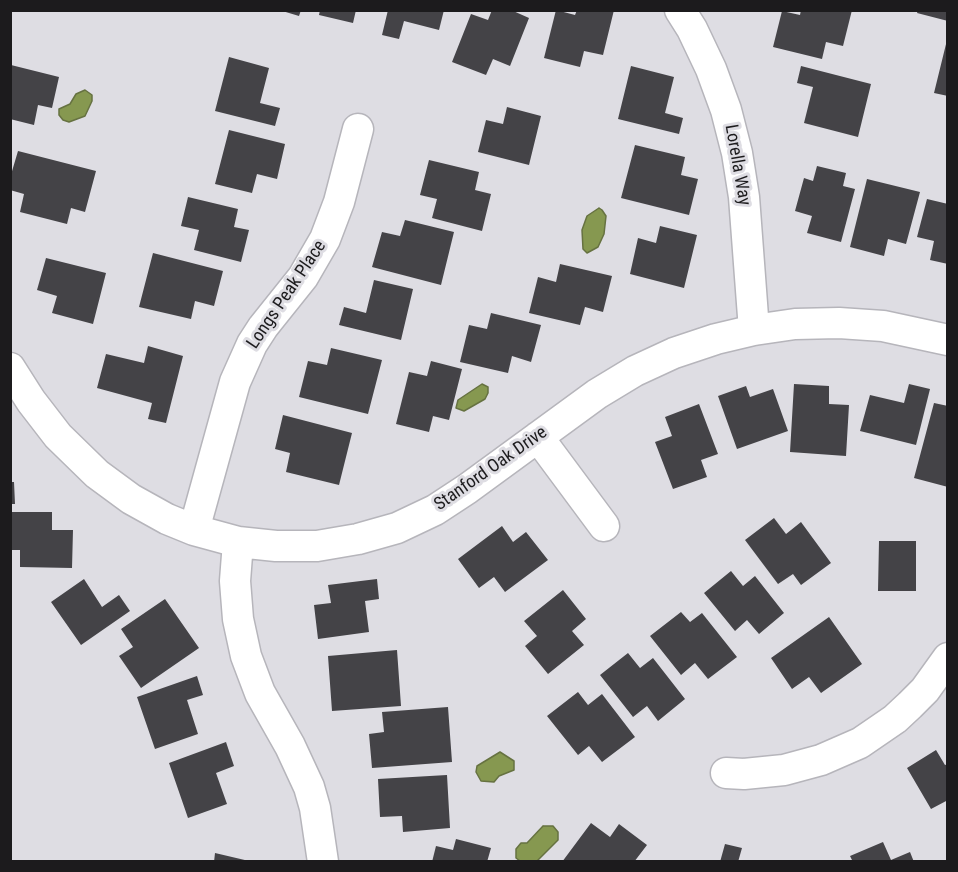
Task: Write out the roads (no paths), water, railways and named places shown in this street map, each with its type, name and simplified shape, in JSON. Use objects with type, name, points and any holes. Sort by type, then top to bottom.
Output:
[{"type":"street","name":"Lorella Way","points":[[680,10],[711,69],[726,110],[737,153],[744,197],[754,330]]},
{"type":"street","name":"Longs Peak Place","points":[[194,530],[235,382],[252,344],[303,277],[325,239],[339,202],[358,129]]},
{"type":"street","name":"Stanford Oak Drive","points":[[10,368],[31,401],[58,436],[97,474],[131,499],[167,519],[194,530],[238,542],[276,546],[317,546],[358,539],[397,528],[435,510],[597,394],[635,371],[674,353],[716,339],[795,324],[839,323],[883,326],[948,340]]},
{"type":"street","points":[[538,437],[604,526]]},
{"type":"street","points":[[238,542],[235,581],[238,619],[246,656],[260,693],[290,746],[309,787],[315,808],[323,861]]},
{"type":"street","points":[[726,773],[744,774],[784,770],[821,760],[860,743],[895,719],[910,705],[948,658]]}]
